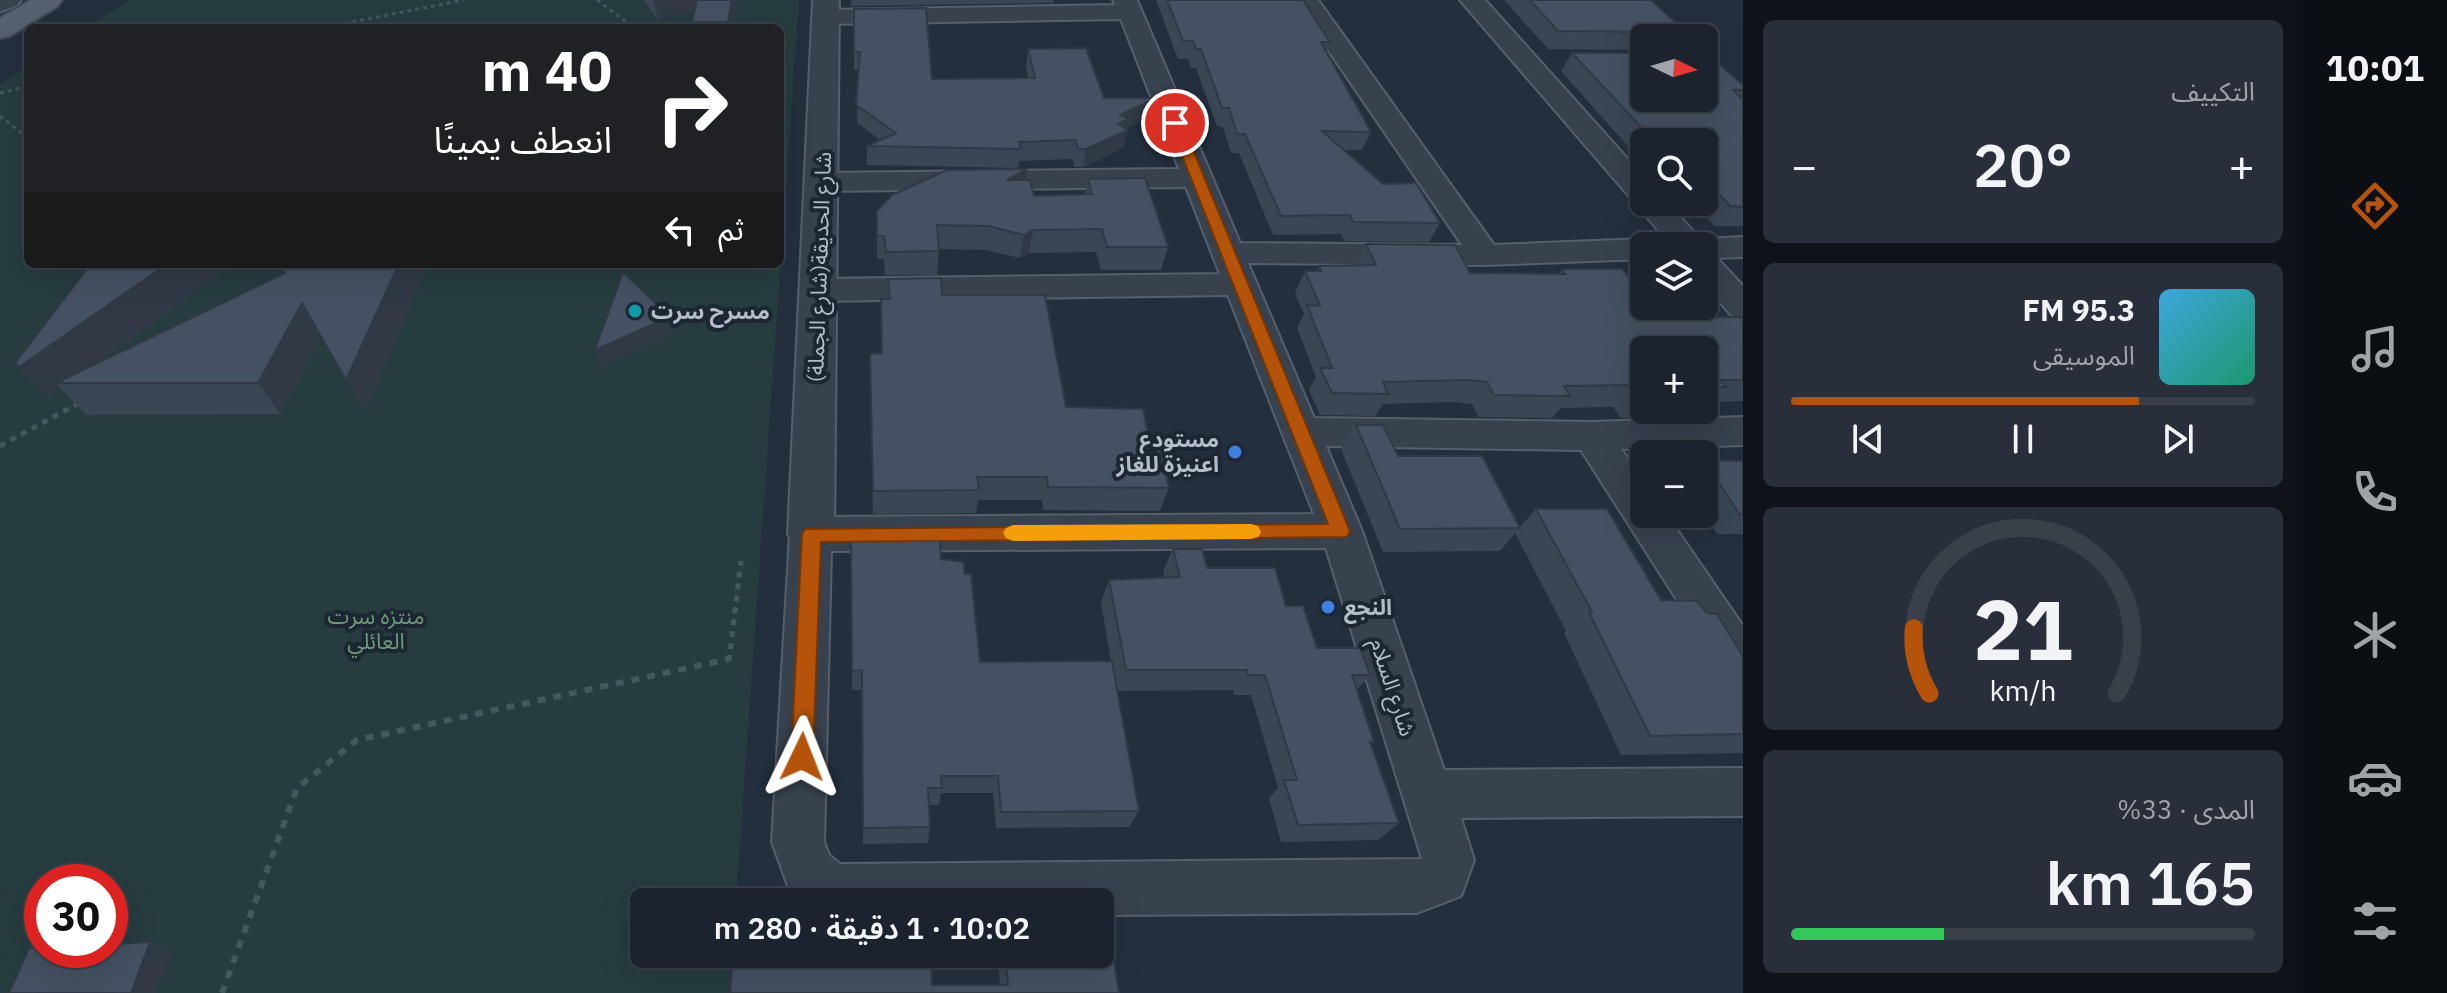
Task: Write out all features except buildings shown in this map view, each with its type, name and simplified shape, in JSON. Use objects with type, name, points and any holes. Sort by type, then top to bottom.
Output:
[{"type":"main road","points":[[41,24],[60,4]]},
{"type":"main road","points":[[0,30],[60,4]]},
{"type":"main road","points":[[0,51],[24,36]]},
{"type":"street","points":[[0,5],[9,0]]},
{"type":"street","points":[[1306,0],[1485,255]]},
{"type":"street","points":[[1472,0],[1630,179]]},
{"type":"street","points":[[826,8],[1128,6]]},
{"type":"street","name":"شارع السلام","points":[[811,534],[798,842],[803,862],[815,881],[839,890],[1417,887],[1442,877],[1448,860],[1341,531],[1128,6]]},
{"type":"street","name":"شارع الحديقة(شارع الجملة)","points":[[811,534],[826,8]]},
{"type":"street","points":[[1526,60],[1556,60]]},
{"type":"street","points":[[821,182],[1198,178]]},
{"type":"street","points":[[1662,216],[1677,232]]},
{"type":"street","points":[[1718,248],[1743,247]]},
{"type":"street","points":[[818,290],[1630,250]]},
{"type":"street","points":[[1718,279],[1743,307]]},
{"type":"street","points":[[1301,432],[1592,436],[1743,431]]},
{"type":"street","points":[[1592,436],[1743,664]]},
{"type":"street","points":[[811,534],[1341,531]]},
{"type":"street","points":[[1428,794],[1743,792]]},
{"type":"path","points":[[341,24],[464,0]]},
{"type":"path","points":[[597,0],[629,24]]},
{"type":"path","points":[[0,93],[24,87]]},
{"type":"path","points":[[0,116],[24,135]]},
{"type":"path","points":[[0,446],[79,403]]},
{"type":"path","points":[[222,993],[297,788],[357,740],[729,661],[741,561]]},
{"type":"green space","name":"منتزه سرت العائلي","points":[[129,0],[799,0],[784,215],[784,24],[92,24]]},
{"type":"green space","name":"منتزه سرت العائلي","points":[[24,69],[24,268],[780,268],[737,888],[630,888],[630,968],[732,968],[730,993],[0,993],[0,84]]},
{"type":"slow traffic","points":[[1013,533],[1251,532]]},
{"type":"place","name":"مسرح سرت","points":[[635,311]]},
{"type":"place","name":"مستودع اعنيزة للغاز","points":[[1235,452]]},
{"type":"place","name":"النجع","points":[[1328,607]]},
{"type":"route","points":[[802,757],[811,534],[1341,531],[1175,123]]}]
